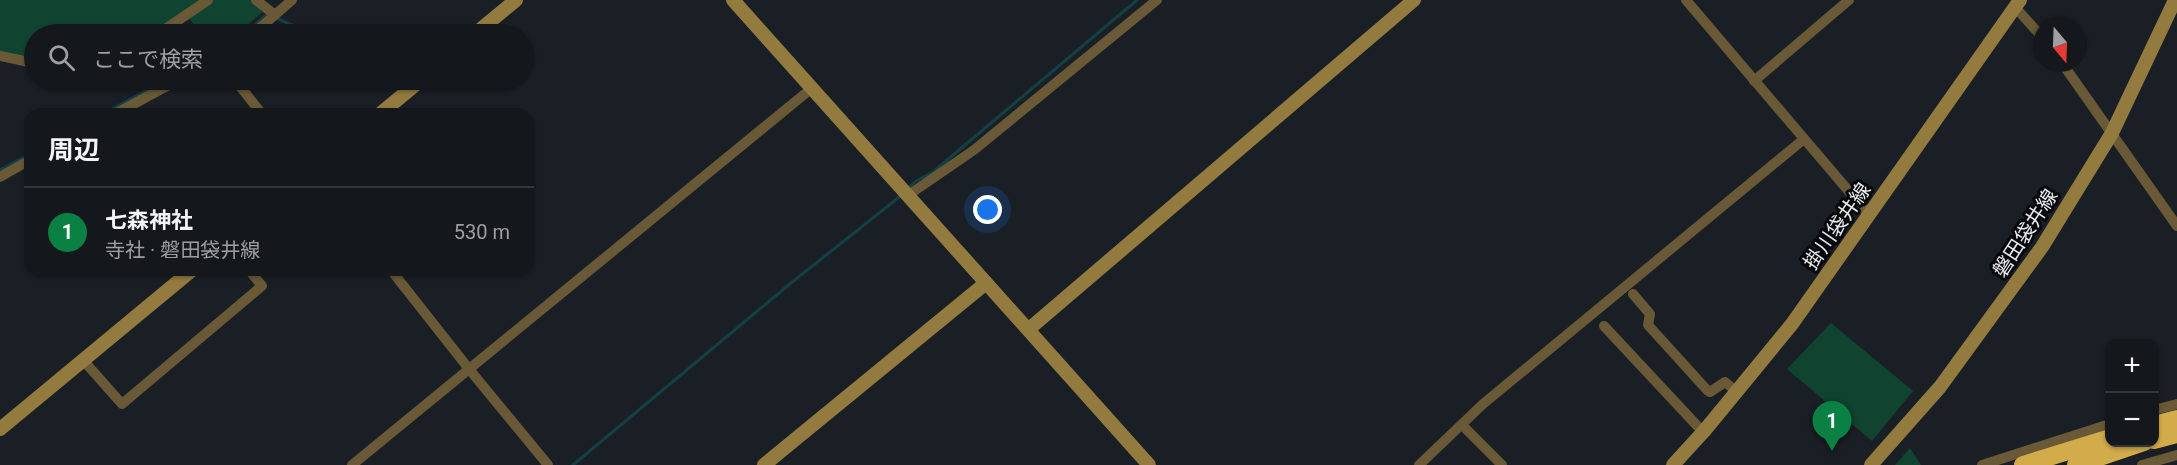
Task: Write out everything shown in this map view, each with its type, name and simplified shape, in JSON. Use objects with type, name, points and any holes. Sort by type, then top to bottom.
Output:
[{"type":"highway","points":[[2159,424],[2177,419]]},
{"type":"highway","points":[[2159,439],[2177,434]]},
{"type":"highway","points":[[2023,465],[2105,439]]},
{"type":"highway","points":[[2076,465],[2129,447]]},
{"type":"street","points":[[169,24],[196,0]]},
{"type":"street","points":[[172,24],[208,0]]},
{"type":"street","points":[[256,0],[275,15]]},
{"type":"street","points":[[265,24],[292,0]]},
{"type":"street","points":[[487,24],[516,0]]},
{"type":"street","points":[[733,0],[1149,465]]},
{"type":"street","points":[[907,196],[975,150],[1157,0]]},
{"type":"street","points":[[1029,329],[1414,0]]},
{"type":"street","points":[[1686,0],[1869,215]]},
{"type":"street","points":[[1754,81],[1849,0]]},
{"type":"street","name":"磐田袋井線","points":[[1871,465],[1940,387],[2042,247],[2112,133],[2175,0]]},
{"type":"street","points":[[2017,4],[2033,25]]},
{"type":"street","name":"掛川袋井線","points":[[1673,465],[1792,324],[2017,4]]},
{"type":"street","points":[[0,56],[24,61]]},
{"type":"street","points":[[2068,72],[2177,226]]},
{"type":"street","points":[[352,465],[812,88]]},
{"type":"street","points":[[126,108],[159,90]]},
{"type":"street","points":[[243,90],[257,108]]},
{"type":"street","points":[[387,108],[409,90]]},
{"type":"street","points":[[1419,465],[1483,404],[1804,139]]},
{"type":"street","points":[[0,177],[24,163]]},
{"type":"street","points":[[0,429],[185,276]]},
{"type":"street","points":[[83,360],[122,404],[262,286],[254,276]]},
{"type":"street","points":[[396,276],[548,465]]},
{"type":"street","points":[[764,465],[986,283]]},
{"type":"street","points":[[1633,294],[1650,314],[1647,325],[1707,390],[1710,392],[1725,382],[1736,391]]},
{"type":"street","points":[[1604,327],[1703,432]]},
{"type":"street","points":[[2159,409],[2177,404]]},
{"type":"street","points":[[1462,425],[1502,465]]},
{"type":"street","points":[[1982,465],[2105,425]]},
{"type":"street","points":[[2142,465],[2177,455]]},
{"type":"green space","points":[[0,0],[252,0],[263,12],[248,24],[193,24],[190,19],[178,24],[24,24],[24,60],[0,56]]},
{"type":"green space","points":[[1831,323],[1913,391],[1872,441],[1787,369]]},
{"type":"green space","points":[[1910,448],[1921,465],[1895,465]]},
{"type":"waterway","points":[[907,189],[933,172],[1137,0]]},
{"type":"waterway","points":[[256,24],[267,14]]},
{"type":"waterway","points":[[276,18],[290,24]]},
{"type":"waterway","points":[[114,108],[147,90]]},
{"type":"waterway","points":[[0,170],[24,157]]},
{"type":"waterway","points":[[573,465],[791,283],[903,194]]},
{"type":"place","name":"七森神社","points":[[1832,451]]}]
